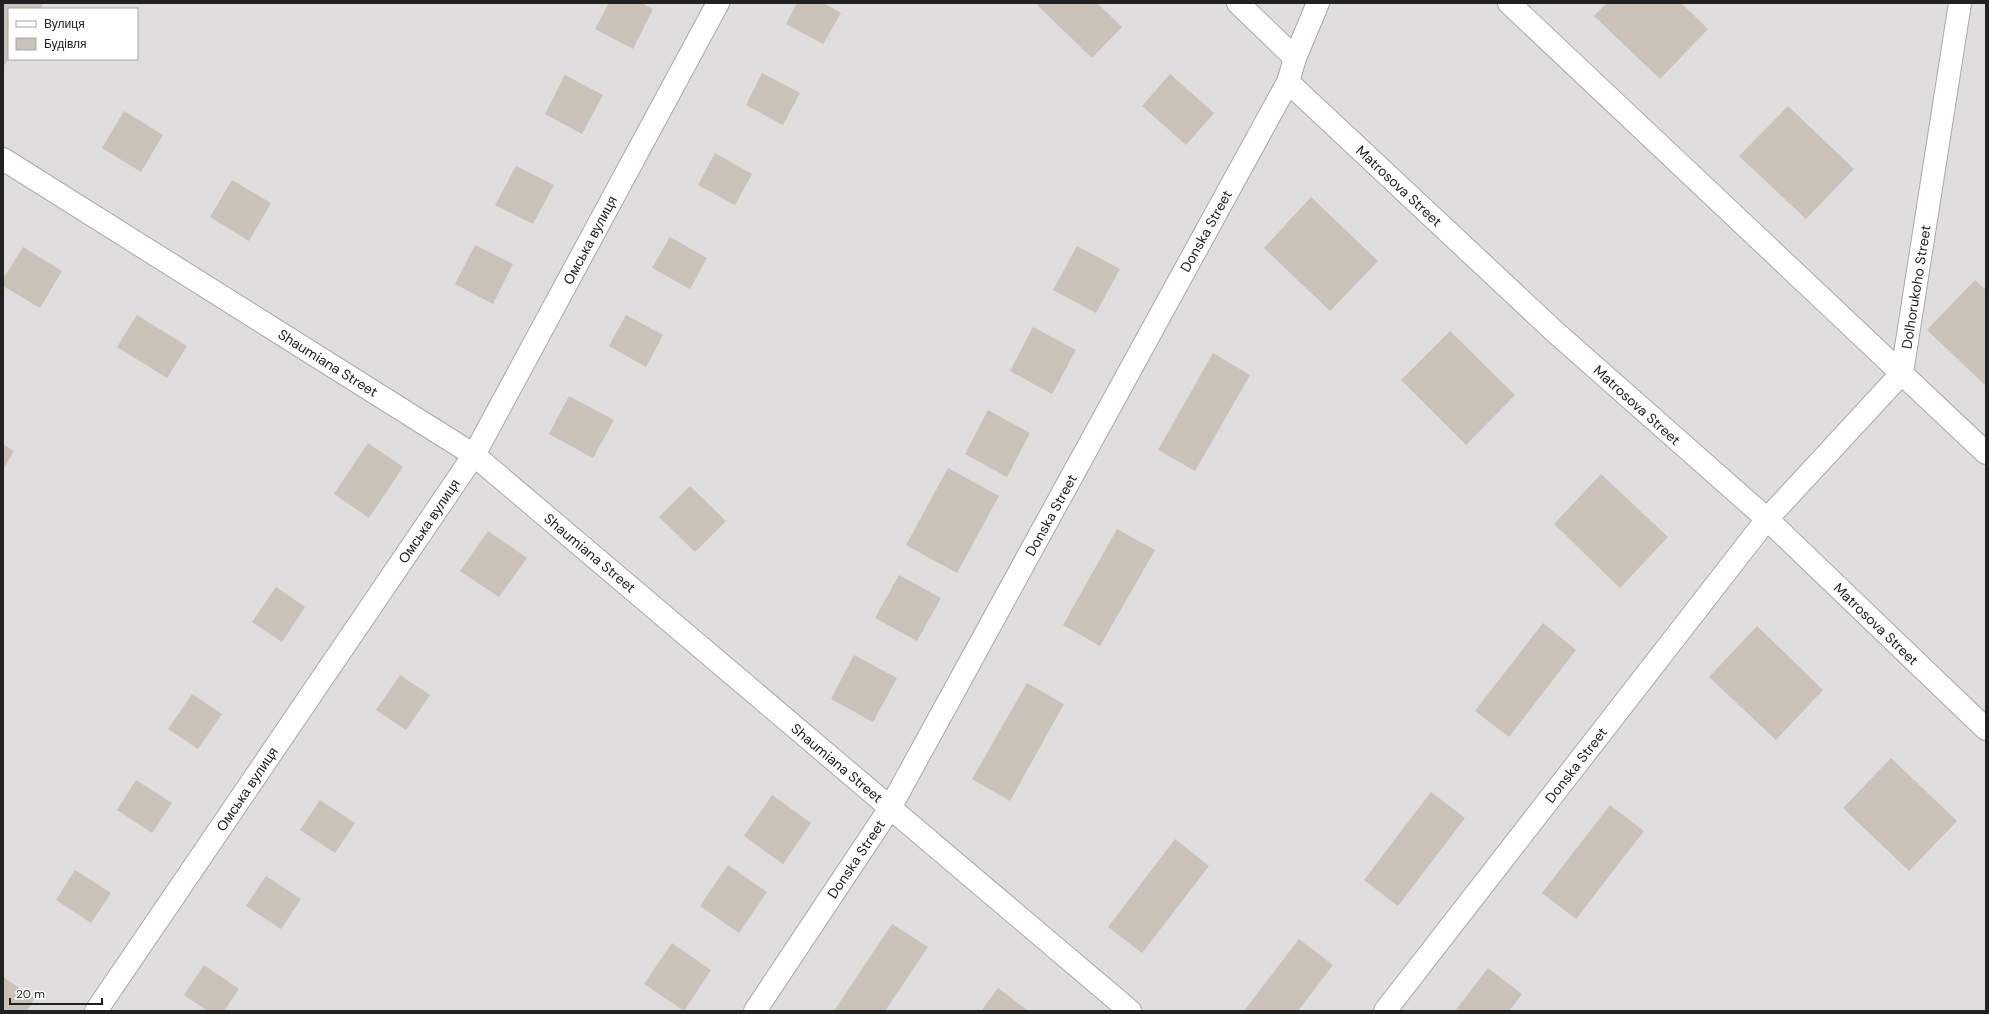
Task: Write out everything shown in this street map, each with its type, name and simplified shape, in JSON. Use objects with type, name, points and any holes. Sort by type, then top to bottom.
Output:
[{"type":"street","name":"Омська вулиця","points":[[96,1011],[474,455],[718,3]]},
{"type":"street","points":[[1238,3],[1295,58]]},
{"type":"street","name":"Donska Street","points":[[755,1011],[890,808],[1288,82],[1295,58],[1318,3]]},
{"type":"street","points":[[1509,3],[1986,453]]},
{"type":"street","name":"Dolhorukoho Street","points":[[1902,373],[1960,3]]},
{"type":"street","name":"Matrosova Street","points":[[1288,82],[1554,331],[1767,519],[1986,729]]},
{"type":"street","name":"Shaumiana Street","points":[[3,159],[474,455],[1130,1011]]},
{"type":"street","points":[[1767,519],[1902,373]]},
{"type":"street","name":"Donska Street","points":[[1385,1011],[1767,519]]},
{"type":"shaded area","points":[[3,3],[1986,3],[1986,1011],[3,1011]]},
{"type":"building","points":[[3,3],[44,3],[41,8],[8,8],[8,60],[3,67]]},
{"type":"building","points":[[609,3],[641,3],[653,9],[633,49],[595,29]]},
{"type":"building","points":[[797,3],[823,3],[841,13],[823,44],[786,24]]},
{"type":"building","points":[[1039,3],[1097,3],[1122,27],[1092,58],[1037,5]]},
{"type":"building","points":[[1607,3],[1681,3],[1708,29],[1660,79],[1594,16]]},
{"type":"building","points":[[762,73],[800,93],[783,125],[746,105]]},
{"type":"building","points":[[1170,74],[1214,113],[1186,145],[1142,106]]},
{"type":"building","points":[[565,75],[603,95],[582,134],[545,114]]},
{"type":"building","points":[[1788,106],[1854,169],[1806,219],[1739,156]]},
{"type":"building","points":[[124,111],[163,135],[141,172],[102,148]]},
{"type":"building","points":[[715,153],[752,174],[735,205],[698,185]]},
{"type":"building","points":[[516,166],[554,185],[533,224],[495,205]]},
{"type":"building","points":[[232,180],[271,203],[249,241],[210,217]]},
{"type":"building","points":[[1311,197],[1378,261],[1330,311],[1264,248]]},
{"type":"building","points":[[670,237],[707,258],[690,289],[652,268]]},
{"type":"building","points":[[475,245],[513,264],[493,304],[455,284]]},
{"type":"building","points":[[1077,246],[1120,269],[1096,313],[1053,290]]},
{"type":"building","points":[[23,247],[62,271],[40,308],[3,286],[3,279]]},
{"type":"building","points":[[1975,280],[1986,290],[1986,386],[1927,330]]},
{"type":"building","points":[[137,315],[187,346],[167,378],[117,347]]},
{"type":"building","points":[[626,315],[663,335],[646,367],[609,346]]},
{"type":"building","points":[[1033,327],[1076,350],[1052,394],[1010,371]]},
{"type":"building","points":[[1450,331],[1515,395],[1466,445],[1401,380]]},
{"type":"building","points":[[1213,353],[1250,375],[1195,471],[1158,450]]},
{"type":"building","points":[[569,396],[614,420],[593,458],[549,434]]},
{"type":"building","points":[[988,410],[1030,433],[1007,477],[965,454]]},
{"type":"building","points":[[368,443],[403,467],[369,518],[334,494]]},
{"type":"building","points":[[3,444],[14,451],[3,470]]},
{"type":"building","points":[[948,468],[999,496],[957,573],[906,545]]},
{"type":"building","points":[[1601,474],[1668,537],[1620,588],[1554,524]]},
{"type":"building","points":[[690,486],[726,521],[695,552],[659,517]]},
{"type":"building","points":[[1117,529],[1155,550],[1100,646],[1063,625]]},
{"type":"building","points":[[488,531],[527,558],[499,597],[460,571]]},
{"type":"building","points":[[899,575],[941,598],[917,641],[875,618]]},
{"type":"building","points":[[276,587],[305,607],[282,642],[252,622]]},
{"type":"building","points":[[1543,623],[1576,650],[1509,737],[1475,711]]},
{"type":"building","points":[[1757,626],[1823,690],[1776,740],[1709,677]]},
{"type":"building","points":[[854,655],[897,678],[873,722],[831,699]]},
{"type":"building","points":[[400,675],[430,695],[406,730],[376,710]]},
{"type":"building","points":[[1027,683],[1064,704],[1010,801],[972,779]]},
{"type":"building","points":[[192,694],[222,714],[198,749],[168,729]]},
{"type":"building","points":[[1891,758],[1957,821],[1909,871],[1843,808]]},
{"type":"building","points":[[136,780],[172,803],[152,833],[117,810]]},
{"type":"building","points":[[1431,792],[1465,818],[1398,906],[1364,880]]},
{"type":"building","points":[[772,795],[811,823],[783,864],[744,836]]},
{"type":"building","points":[[320,800],[355,823],[335,853],[300,830]]},
{"type":"building","points":[[1610,805],[1644,831],[1576,919],[1542,893]]},
{"type":"building","points":[[1175,839],[1209,866],[1142,953],[1108,927]]},
{"type":"building","points":[[728,865],[767,892],[739,933],[700,906]]},
{"type":"building","points":[[75,870],[111,893],[91,923],[56,900]]},
{"type":"building","points":[[266,876],[301,899],[281,929],[246,906]]},
{"type":"building","points":[[892,924],[928,947],[885,1011],[834,1011]]},
{"type":"building","points":[[1299,939],[1333,965],[1298,1011],[1244,1011]]},
{"type":"building","points":[[672,943],[711,970],[684,1011],[644,984]]},
{"type":"building","points":[[204,965],[239,989],[224,1011],[208,1011],[184,995]]},
{"type":"building","points":[[1488,968],[1522,994],[1509,1011],[1455,1011]]},
{"type":"building","points":[[3,977],[35,998],[27,1011],[3,1011]]},
{"type":"building","points":[[998,988],[1028,1011],[981,1011]]}]
